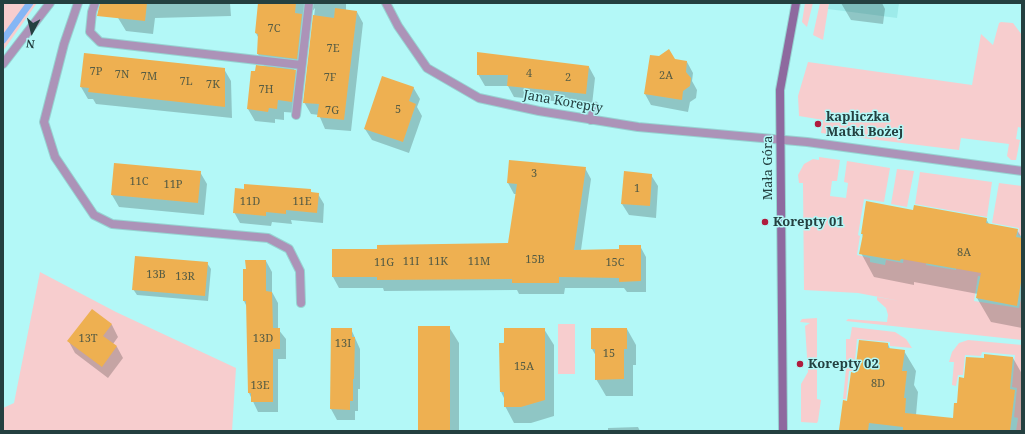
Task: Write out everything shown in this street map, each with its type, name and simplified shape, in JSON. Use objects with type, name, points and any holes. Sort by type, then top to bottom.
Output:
[{"type":"street","points":[[3,64],[50,3]]},
{"type":"street","points":[[78,3],[64,44],[44,122],[56,157],[94,215],[112,224],[268,238],[289,250],[300,271],[301,303]]},
{"type":"street","points":[[95,3],[92,12],[90,32],[100,42],[301,65]]},
{"type":"street","points":[[296,116],[309,3]]},
{"type":"street","name":"Jana Korepty","points":[[386,3],[398,26],[426,68],[479,98],[539,111],[638,127],[780,141],[807,142],[1022,171]]},
{"type":"street","name":"Mała Góra","points":[[783,431],[780,90],[796,3]]},
{"type":"street","points":[[591,120],[594,106]]},
{"type":"shaded area","points":[[3,3],[37,3],[3,51]]},
{"type":"shaded area","points":[[805,3],[813,3],[807,27],[802,22]]},
{"type":"shaded area","points":[[820,3],[829,3],[823,40],[813,35]]},
{"type":"shaded area","points":[[829,3],[899,3],[897,18],[828,9]]},
{"type":"shaded area","points":[[999,23],[1013,23],[1022,35],[1022,128],[1018,127],[1016,139],[1020,140],[1016,160],[1011,160],[1007,156],[1009,144],[961,138],[959,150],[821,133],[823,120],[799,116],[798,96],[808,62],[972,85],[981,34],[993,45]]},
{"type":"shaded area","points":[[819,157],[840,160],[837,181],[832,181],[830,196],[846,198],[848,183],[844,182],[847,161],[890,168],[884,202],[864,199],[858,235],[860,236],[857,255],[870,258],[870,262],[885,265],[886,260],[903,263],[904,254],[927,259],[926,265],[956,270],[957,265],[989,271],[988,278],[978,276],[974,301],[1019,308],[1022,294],[1022,340],[846,321],[848,319],[887,322],[888,315],[886,308],[877,300],[877,297],[900,301],[858,293],[804,290],[803,183],[799,183],[798,175],[804,164],[813,159],[819,160]]},
{"type":"shaded area","points":[[897,169],[914,171],[907,207],[891,204]]},
{"type":"shaded area","points":[[920,172],[992,182],[987,217],[915,204]]},
{"type":"shaded area","points":[[999,183],[1022,186],[1022,236],[1018,235],[1019,228],[992,223]]},
{"type":"shaded area","points":[[40,272],[116,312],[236,368],[232,431],[3,431],[3,408],[14,403]]},
{"type":"shaded area","points":[[817,318],[817,399],[821,400],[818,421],[817,423],[801,422],[801,384],[808,372],[805,326],[810,323],[800,322],[802,319]]},
{"type":"shaded area","points":[[558,324],[575,324],[575,374],[558,374]]},
{"type":"shaded area","points":[[852,327],[895,332],[906,339],[912,348],[890,346],[890,342],[857,339],[854,371],[849,371],[846,399],[843,399],[846,369],[846,339],[850,339]]},
{"type":"shaded area","points":[[968,340],[1022,345],[1022,431],[1016,431],[1018,418],[1014,417],[1017,388],[1012,387],[1015,355],[982,352],[981,356],[965,355],[963,375],[958,375],[956,386],[952,385],[954,362],[949,362],[952,352],[959,343]]},
{"type":"building","points":[[100,3],[147,3],[145,21],[97,16]]},
{"type":"building","points":[[258,3],[296,3],[295,13],[302,14],[297,59],[257,54],[258,34],[255,33]]},
{"type":"building","points":[[335,8],[357,11],[344,120],[317,117],[319,104],[303,103],[313,15],[334,18]]},
{"type":"building","points":[[669,49],[675,59],[687,61],[686,72],[691,78],[690,86],[683,91],[682,100],[644,94],[650,55],[659,56]]},
{"type":"building","points":[[477,52],[589,66],[586,94],[507,86],[508,75],[477,75]]},
{"type":"building","points":[[84,53],[225,68],[225,107],[88,92],[89,88],[80,87]]},
{"type":"building","points":[[256,65],[296,70],[292,102],[278,100],[277,109],[269,108],[268,112],[247,109],[251,71],[255,71]]},
{"type":"building","points":[[382,76],[414,87],[409,101],[416,104],[403,142],[364,129]]},
{"type":"building","points":[[509,160],[586,167],[574,250],[619,249],[619,245],[641,245],[641,281],[619,282],[619,278],[559,277],[559,283],[512,283],[512,279],[377,280],[377,277],[332,277],[332,249],[377,249],[377,245],[508,243],[517,184],[507,183]]},
{"type":"building","points":[[114,163],[201,171],[198,203],[111,195]]},
{"type":"building","points":[[624,171],[652,174],[650,206],[621,204]]},
{"type":"building","points":[[244,184],[311,189],[311,192],[319,193],[317,213],[286,210],[286,214],[266,212],[266,216],[233,213],[235,188],[244,189]]},
{"type":"building","points":[[866,201],[913,210],[914,205],[987,218],[986,223],[1018,229],[1016,237],[1022,238],[1022,276],[1017,306],[976,298],[981,273],[901,259],[900,261],[859,254],[863,234],[861,234]]},
{"type":"building","points":[[135,256],[208,262],[205,296],[132,290]]},
{"type":"building","points":[[245,260],[266,260],[266,291],[272,292],[273,328],[280,328],[280,349],[273,349],[273,402],[251,402],[251,393],[248,393],[246,301],[243,301],[243,269],[246,269]]},
{"type":"building","points":[[92,309],[112,324],[103,336],[117,346],[102,367],[67,341]]},
{"type":"building","points":[[418,326],[450,326],[450,430],[418,430]]},
{"type":"building","points":[[331,328],[352,328],[352,337],[355,337],[353,401],[350,401],[350,410],[330,409]]},
{"type":"building","points":[[504,328],[545,328],[545,400],[521,407],[504,407],[504,392],[500,392],[499,343],[504,343]]},
{"type":"building","points":[[591,328],[627,328],[627,349],[624,349],[624,379],[595,380],[595,349],[591,349]]},
{"type":"building","points":[[859,340],[888,343],[888,348],[905,350],[902,371],[907,371],[904,398],[906,398],[905,413],[953,418],[954,403],[957,403],[959,377],[964,378],[966,357],[984,358],[984,354],[1013,357],[1010,389],[1015,390],[1010,431],[903,431],[903,427],[869,423],[868,431],[839,430],[843,400],[847,401],[851,372],[855,373]]},
{"type":"waterway","points":[[3,40],[30,3]]},
{"type":"place","name":"kapliczka Matki Bożej","points":[[818,124]]},
{"type":"place","name":"Korepty 01","points":[[765,222]]},
{"type":"place","name":"Korepty 02","points":[[800,364]]}]
